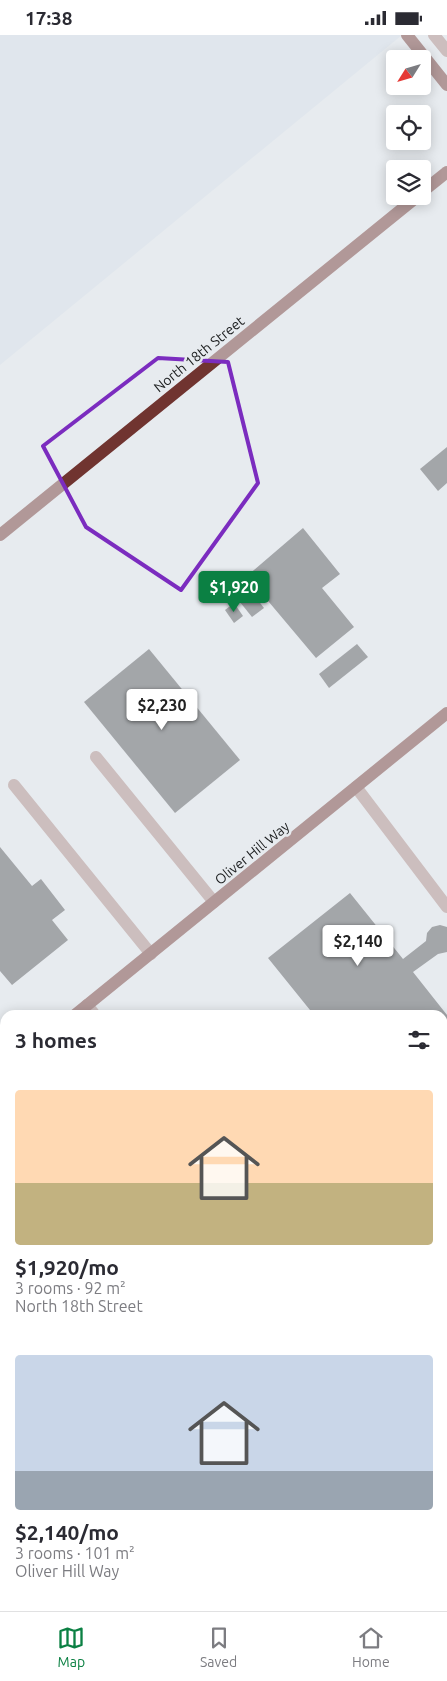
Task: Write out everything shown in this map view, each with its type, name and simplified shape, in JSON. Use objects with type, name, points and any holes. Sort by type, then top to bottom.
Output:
[{"type":"main road","points":[[407,35],[447,85]]},
{"type":"main road","points":[[431,185],[447,172]]},
{"type":"main road","name":"North 18th Street","points":[[0,535],[407,205]]},
{"type":"main road","name":"Oliver Hill Way","points":[[91,1010],[151,954],[447,713]]},
{"type":"lane","points":[[434,35],[447,51]]},
{"type":"lane","points":[[96,757],[214,902]]},
{"type":"lane","points":[[14,785],[151,954]]},
{"type":"lane","points":[[356,787],[447,907]]},
{"type":"highlighted area","points":[[158,358],[228,362],[258,483],[181,590],[86,527],[43,446]]},
{"type":"shaded area","points":[[0,35],[402,35],[0,365]]},
{"type":"building","points":[[447,447],[447,483],[438,491],[420,469]]},
{"type":"building","points":[[303,528],[340,574],[322,588],[354,627],[316,658],[247,576]]},
{"type":"building","points":[[244,582],[264,608],[252,617],[231,591]]},
{"type":"building","points":[[234,603],[243,616],[234,623],[225,610]]},
{"type":"building","points":[[357,644],[368,657],[329,688],[319,674]]},
{"type":"building","points":[[149,649],[240,760],[175,813],[84,702]]},
{"type":"building","points":[[0,847],[32,886],[41,879],[65,910],[52,920],[68,940],[12,985],[0,971]]},
{"type":"building","points":[[350,893],[403,959],[426,941],[427,933],[432,927],[440,925],[447,927],[447,952],[438,954],[413,972],[443,1010],[310,1010],[268,958]]}]
